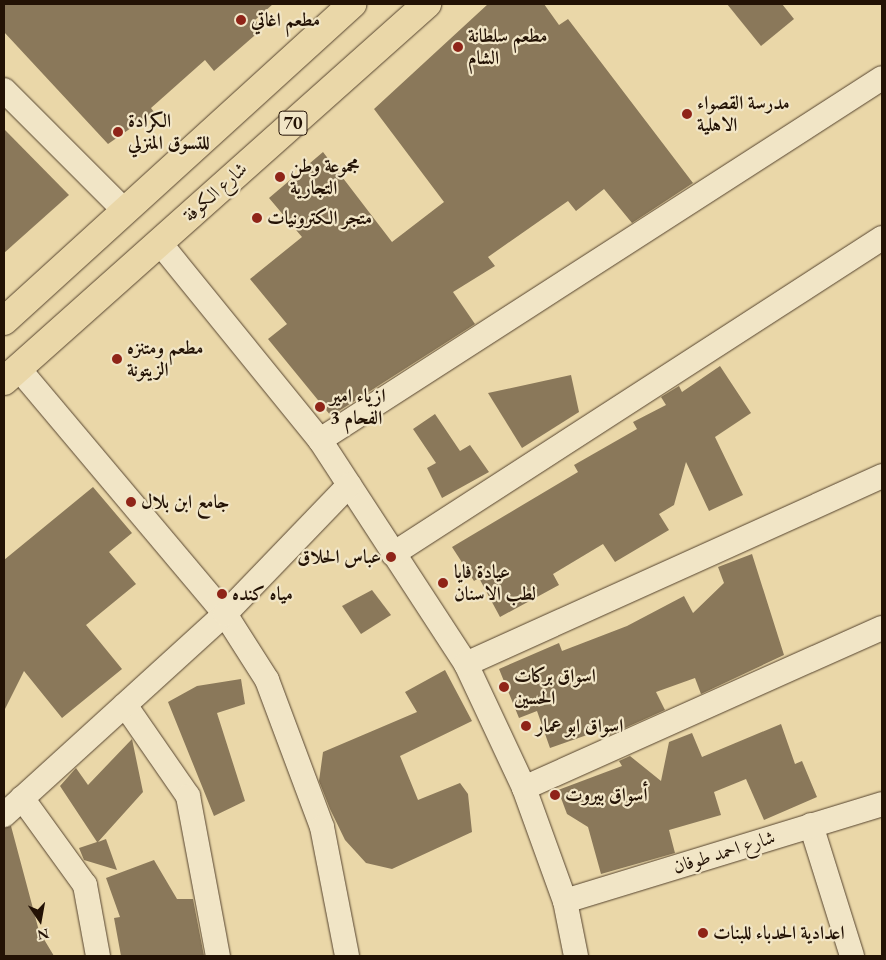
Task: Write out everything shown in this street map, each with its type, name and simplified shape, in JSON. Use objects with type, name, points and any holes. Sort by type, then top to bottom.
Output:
[{"type":"highway","name":"70","points":[[4,321],[352,4]]},
{"type":"highway","name":"شارع الكوفة","points":[[11,374],[427,4]]},
{"type":"street","points":[[320,440],[882,78]]},
{"type":"street","points":[[4,90],[124,210]]},
{"type":"street","points":[[393,554],[882,238]]},
{"type":"street","points":[[159,242],[320,440],[466,664],[524,788],[565,901],[576,956]]},
{"type":"street","points":[[11,374],[224,614],[267,680],[322,827],[347,956]]},
{"type":"street","points":[[466,664],[882,476]]},
{"type":"street","points":[[4,815],[224,614],[349,485]]},
{"type":"street","points":[[524,788],[882,628]]},
{"type":"street","points":[[125,704],[188,796],[218,956]]},
{"type":"street","points":[[22,798],[84,885],[98,956]]},
{"type":"street","name":"شارع احمد طوفان","points":[[565,901],[882,804]]},
{"type":"street","points":[[811,826],[852,956]]},
{"type":"building","points":[[4,4],[273,4],[255,20],[263,28],[214,71],[205,60],[151,108],[154,112],[108,144],[4,32]]},
{"type":"building","points":[[488,4],[544,4],[559,25],[568,19],[693,183],[632,223],[604,189],[576,211],[568,201],[488,257],[495,266],[453,292],[475,324],[331,416],[268,339],[287,324],[250,279],[302,237],[269,198],[323,152],[392,242],[444,202],[374,109]]},
{"type":"building","points":[[727,4],[782,4],[794,19],[761,46]]},
{"type":"building","points":[[4,129],[69,195],[4,253]]},
{"type":"building","points":[[720,366],[751,413],[715,437],[743,495],[709,511],[686,462],[674,505],[659,514],[669,530],[615,562],[603,544],[553,574],[559,585],[500,617],[479,578],[474,581],[452,547],[578,472],[574,465],[637,429],[633,422],[666,405],[661,397],[679,386],[682,392]]},
{"type":"building","points":[[571,375],[579,412],[522,448],[488,393]]},
{"type":"building","points":[[435,414],[460,451],[470,445],[489,472],[442,498],[427,468],[436,463],[413,429]]},
{"type":"building","points":[[93,487],[132,533],[109,552],[136,584],[86,625],[122,669],[62,718],[24,671],[4,711],[4,560]]},
{"type":"building","points":[[752,554],[784,655],[701,694],[695,678],[656,692],[665,710],[607,736],[604,729],[550,748],[537,711],[519,718],[499,669],[559,643],[562,651],[627,626],[684,596],[693,613],[724,583],[718,567]]},
{"type":"building","points":[[372,590],[391,615],[361,634],[342,606]]},
{"type":"building","points":[[445,670],[472,721],[400,756],[418,800],[460,783],[468,794],[472,832],[392,869],[366,863],[345,840],[319,781],[323,752],[417,712],[405,692]]},
{"type":"building","points":[[241,679],[245,704],[217,713],[245,801],[214,816],[168,702],[197,686]]},
{"type":"building","points":[[781,724],[795,764],[802,761],[817,797],[764,820],[746,779],[714,792],[721,815],[669,830],[675,853],[601,874],[588,827],[567,814],[558,790],[622,766],[619,761],[630,756],[661,781],[669,742],[692,733],[702,757]]},
{"type":"building","points":[[132,739],[143,792],[98,842],[106,839],[117,870],[84,860],[79,848],[97,842],[60,786],[76,768],[88,785]]},
{"type":"building","points":[[11,826],[39,931],[54,956],[4,956],[4,828]]},
{"type":"building","points":[[154,860],[177,899],[193,899],[204,956],[121,956],[114,918],[120,917],[106,878]]},
{"type":"place","name":"مطعم اغاتي","points":[[241,20]]},
{"type":"place","name":"مطعم سلطانة الشام","points":[[458,47]]},
{"type":"place","name":"مدرسة القصواء الاهلية","points":[[687,114]]},
{"type":"place","name":"الكرادة للتسوق المنزلي","points":[[118,132]]},
{"type":"place","name":"مجموعة وطن التجارية","points":[[280,177]]},
{"type":"place","name":"متجر الكترونيات","points":[[257,218]]},
{"type":"place","name":"مطعم ومتنزه الزيتونة","points":[[117,359]]},
{"type":"place","name":"ازياء امير الفحام 3","points":[[320,407]]},
{"type":"place","name":"جامع ابن بلال","points":[[131,502]]},
{"type":"place","name":"عباس الحلاق","points":[[391,557]]},
{"type":"place","name":"عيادة فايا لطب الاسنان","points":[[443,583]]},
{"type":"place","name":"مياه كنده","points":[[222,594]]},
{"type":"place","name":"اسواق بركات الحسين","points":[[504,687]]},
{"type":"place","name":"اسواق ابو عمار","points":[[526,726]]},
{"type":"place","name":"أسواق بيروت","points":[[555,795]]},
{"type":"place","name":"اعدادية الحدباء للبنات","points":[[703,933]]}]
